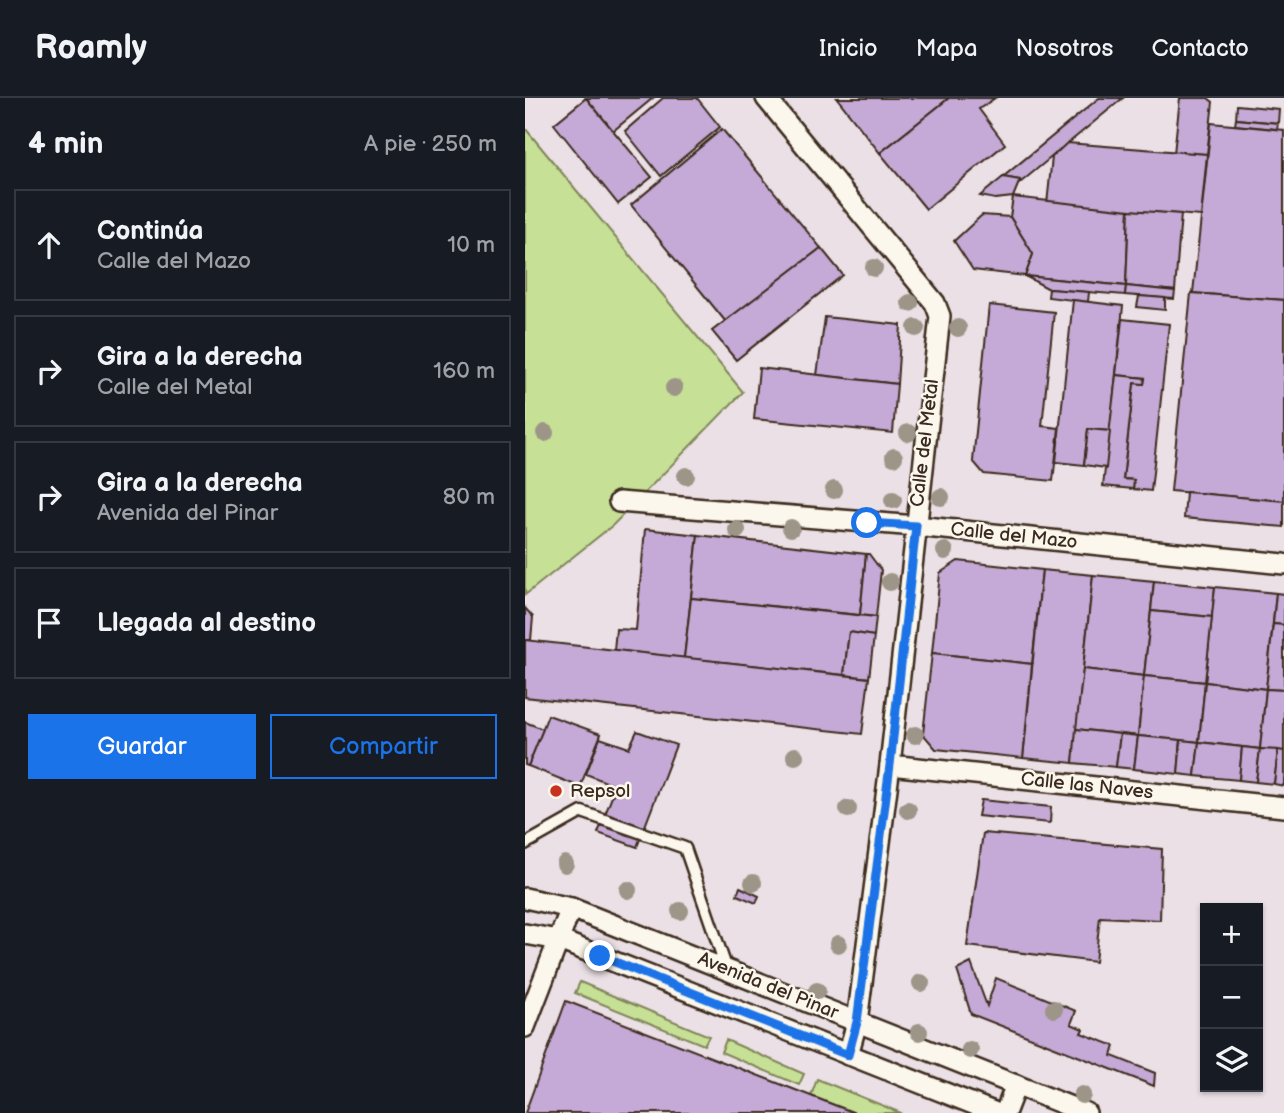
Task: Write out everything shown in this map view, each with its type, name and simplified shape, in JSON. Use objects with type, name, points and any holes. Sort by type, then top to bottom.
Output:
[{"type":"street","name":"Calle del Metal","points":[[766,98],[935,303],[940,316],[890,765],[857,1022],[848,1055]]},
{"type":"street","name":"Calle del Mazo","points":[[619,502],[916,526],[1284,564]]},
{"type":"street","name":"Calle las Naves","points":[[890,765],[1284,807]]},
{"type":"street","name":"Avenida del Pinar","points":[[525,898],[571,908],[1086,1113]]},
{"type":"street","points":[[525,1027],[571,908]]},
{"type":"street","name":"Avenida del Pinar","points":[[525,934],[559,940],[996,1113]]},
{"type":"street","points":[[1005,1113],[1016,1085]]},
{"type":"lane","points":[[525,844],[582,813],[685,848],[727,970]]},
{"type":"green space","points":[[525,128],[743,392],[613,525],[525,595]]},
{"type":"green space","points":[[580,982],[709,1036],[704,1045],[575,993]]},
{"type":"green space","points":[[726,1040],[804,1074],[799,1085],[721,1052]]},
{"type":"green space","points":[[817,1079],[901,1113],[855,1113],[811,1096]]},
{"type":"building","points":[[586,98],[653,98],[613,131]]},
{"type":"building","points":[[586,98],[652,177],[618,204],[554,124]]},
{"type":"building","points":[[663,98],[697,98],[720,127],[661,176],[625,131]]},
{"type":"building","points":[[837,98],[949,98],[880,153]]},
{"type":"building","points":[[949,98],[995,98],[979,109],[1005,144],[926,209],[880,153]]},
{"type":"building","points":[[1099,98],[1123,98],[1020,183],[1020,180],[1003,177]]},
{"type":"building","points":[[1180,98],[1208,98],[1213,102],[1207,154],[1174,153]]},
{"type":"building","points":[[1237,105],[1279,109],[1278,123],[1236,119]]},
{"type":"building","points":[[1236,119],[1278,123],[1277,129],[1235,125]]},
{"type":"building","points":[[1211,123],[1284,130],[1284,300],[1193,293]]},
{"type":"building","points":[[722,129],[821,248],[726,322],[631,205]]},
{"type":"building","points":[[1067,143],[1207,154],[1201,216],[1047,204],[1052,157]]},
{"type":"building","points":[[1003,177],[1020,180],[1013,197],[995,199],[980,196]]},
{"type":"building","points":[[1013,197],[1129,210],[1126,286],[1025,276],[1033,254],[1010,217]]},
{"type":"building","points":[[1129,210],[1181,214],[1175,291],[1126,286]]},
{"type":"building","points":[[982,215],[1010,217],[1033,254],[1025,276],[973,270],[954,241]]},
{"type":"building","points":[[821,248],[843,275],[736,360],[712,331]]},
{"type":"building","points":[[1025,276],[1126,286],[1125,295],[1049,289]]},
{"type":"building","points":[[1126,286],[1175,291],[1174,299],[1125,295]]},
{"type":"building","points":[[1049,289],[1089,292],[1088,302],[1048,297]]},
{"type":"building","points":[[1191,293],[1284,300],[1284,501],[1171,491]]},
{"type":"building","points":[[1139,296],[1165,298],[1165,310],[1137,307]]},
{"type":"building","points":[[1073,300],[1123,306],[1110,431],[1088,429],[1084,465],[1056,462]]},
{"type":"building","points":[[989,305],[1054,312],[1042,426],[1059,428],[1053,481],[984,474],[973,461]]},
{"type":"building","points":[[825,317],[901,325],[897,384],[817,375]]},
{"type":"building","points":[[1122,319],[1169,324],[1151,491],[1133,489],[1134,480],[1123,479],[1134,383],[1144,384],[1145,378],[1116,375]]},
{"type":"building","points":[[759,368],[897,384],[893,433],[754,419]]},
{"type":"building","points":[[1116,375],[1145,378],[1144,384],[1134,383],[1123,479],[1134,480],[1133,489],[1103,486]]},
{"type":"building","points":[[1088,429],[1110,431],[1106,468],[1084,465]]},
{"type":"building","points":[[1186,492],[1284,501],[1284,527],[1184,518]]},
{"type":"building","points":[[645,529],[698,535],[684,658],[614,650],[616,629],[636,630]]},
{"type":"building","points":[[698,535],[866,554],[860,615],[691,598]]},
{"type":"building","points":[[866,554],[869,554],[881,570],[876,617],[860,615]]},
{"type":"building","points":[[958,561],[1042,570],[1032,664],[932,653],[940,573]]},
{"type":"building","points":[[1042,570],[1093,575],[1073,763],[1023,758]]},
{"type":"building","points":[[1093,575],[1154,581],[1144,676],[1083,669]]},
{"type":"building","points":[[1154,581],[1215,587],[1212,617],[1151,611]]},
{"type":"building","points":[[1215,587],[1276,593],[1266,689],[1205,682]]},
{"type":"building","points":[[1276,593],[1284,594],[1284,625],[1273,624]]},
{"type":"building","points":[[691,598],[876,617],[874,636],[849,632],[844,675],[684,658]]},
{"type":"building","points":[[525,608],[533,617],[531,640],[525,640]]},
{"type":"building","points":[[1151,611],[1212,617],[1205,682],[1144,676]]},
{"type":"building","points":[[1273,624],[1284,625],[1284,690],[1266,689]]},
{"type":"building","points":[[849,632],[874,636],[869,678],[844,675]]},
{"type":"building","points":[[525,640],[869,678],[862,734],[525,697]]},
{"type":"building","points":[[932,653],[1032,664],[1023,758],[936,749],[923,734]]},
{"type":"building","points":[[1083,669],[1144,676],[1138,736],[1076,729]]},
{"type":"building","points":[[1144,676],[1205,682],[1199,742],[1138,736]]},
{"type":"building","points":[[1205,682],[1266,689],[1260,749],[1199,742]]},
{"type":"building","points":[[1266,689],[1284,690],[1284,751],[1260,749]]},
{"type":"building","points":[[548,715],[601,734],[580,787],[528,766]]},
{"type":"building","points":[[525,722],[543,729],[528,766],[525,765]]},
{"type":"building","points":[[1076,729],[1120,734],[1116,767],[1073,763]]},
{"type":"building","points":[[637,731],[676,745],[637,847],[598,833],[616,786],[586,774],[600,738],[629,748]]},
{"type":"building","points":[[1120,734],[1138,736],[1134,769],[1116,767]]},
{"type":"building","points":[[1138,736],[1181,740],[1178,774],[1134,769]]},
{"type":"building","points":[[1181,740],[1199,742],[1195,776],[1178,774]]},
{"type":"building","points":[[1199,742],[1242,747],[1239,780],[1195,776]]},
{"type":"building","points":[[1242,747],[1260,749],[1256,782],[1239,780]]},
{"type":"building","points":[[1260,749],[1278,750],[1274,784],[1256,782]]},
{"type":"building","points":[[1278,750],[1284,751],[1284,786],[1274,784]]},
{"type":"building","points":[[981,800],[1051,807],[1050,823],[978,816]]},
{"type":"building","points":[[983,833],[1162,849],[1160,920],[1100,917],[1095,962],[967,946]]},
{"type":"building","points":[[740,887],[759,896],[756,903],[737,895]]},
{"type":"building","points":[[971,963],[987,1006],[996,978],[1076,1011],[1071,1024],[1083,1029],[1081,1033],[1115,1046],[1112,1056],[1155,1073],[1154,1086],[971,1014],[957,970]]},
{"type":"building","points":[[566,1001],[811,1096],[855,1113],[525,1113]]},
{"type":"place","name":"Repsol","points":[[556,791]]},
{"type":"route","points":[[600,956],[848,1055],[857,1022],[890,765],[916,526],[867,523]]}]
